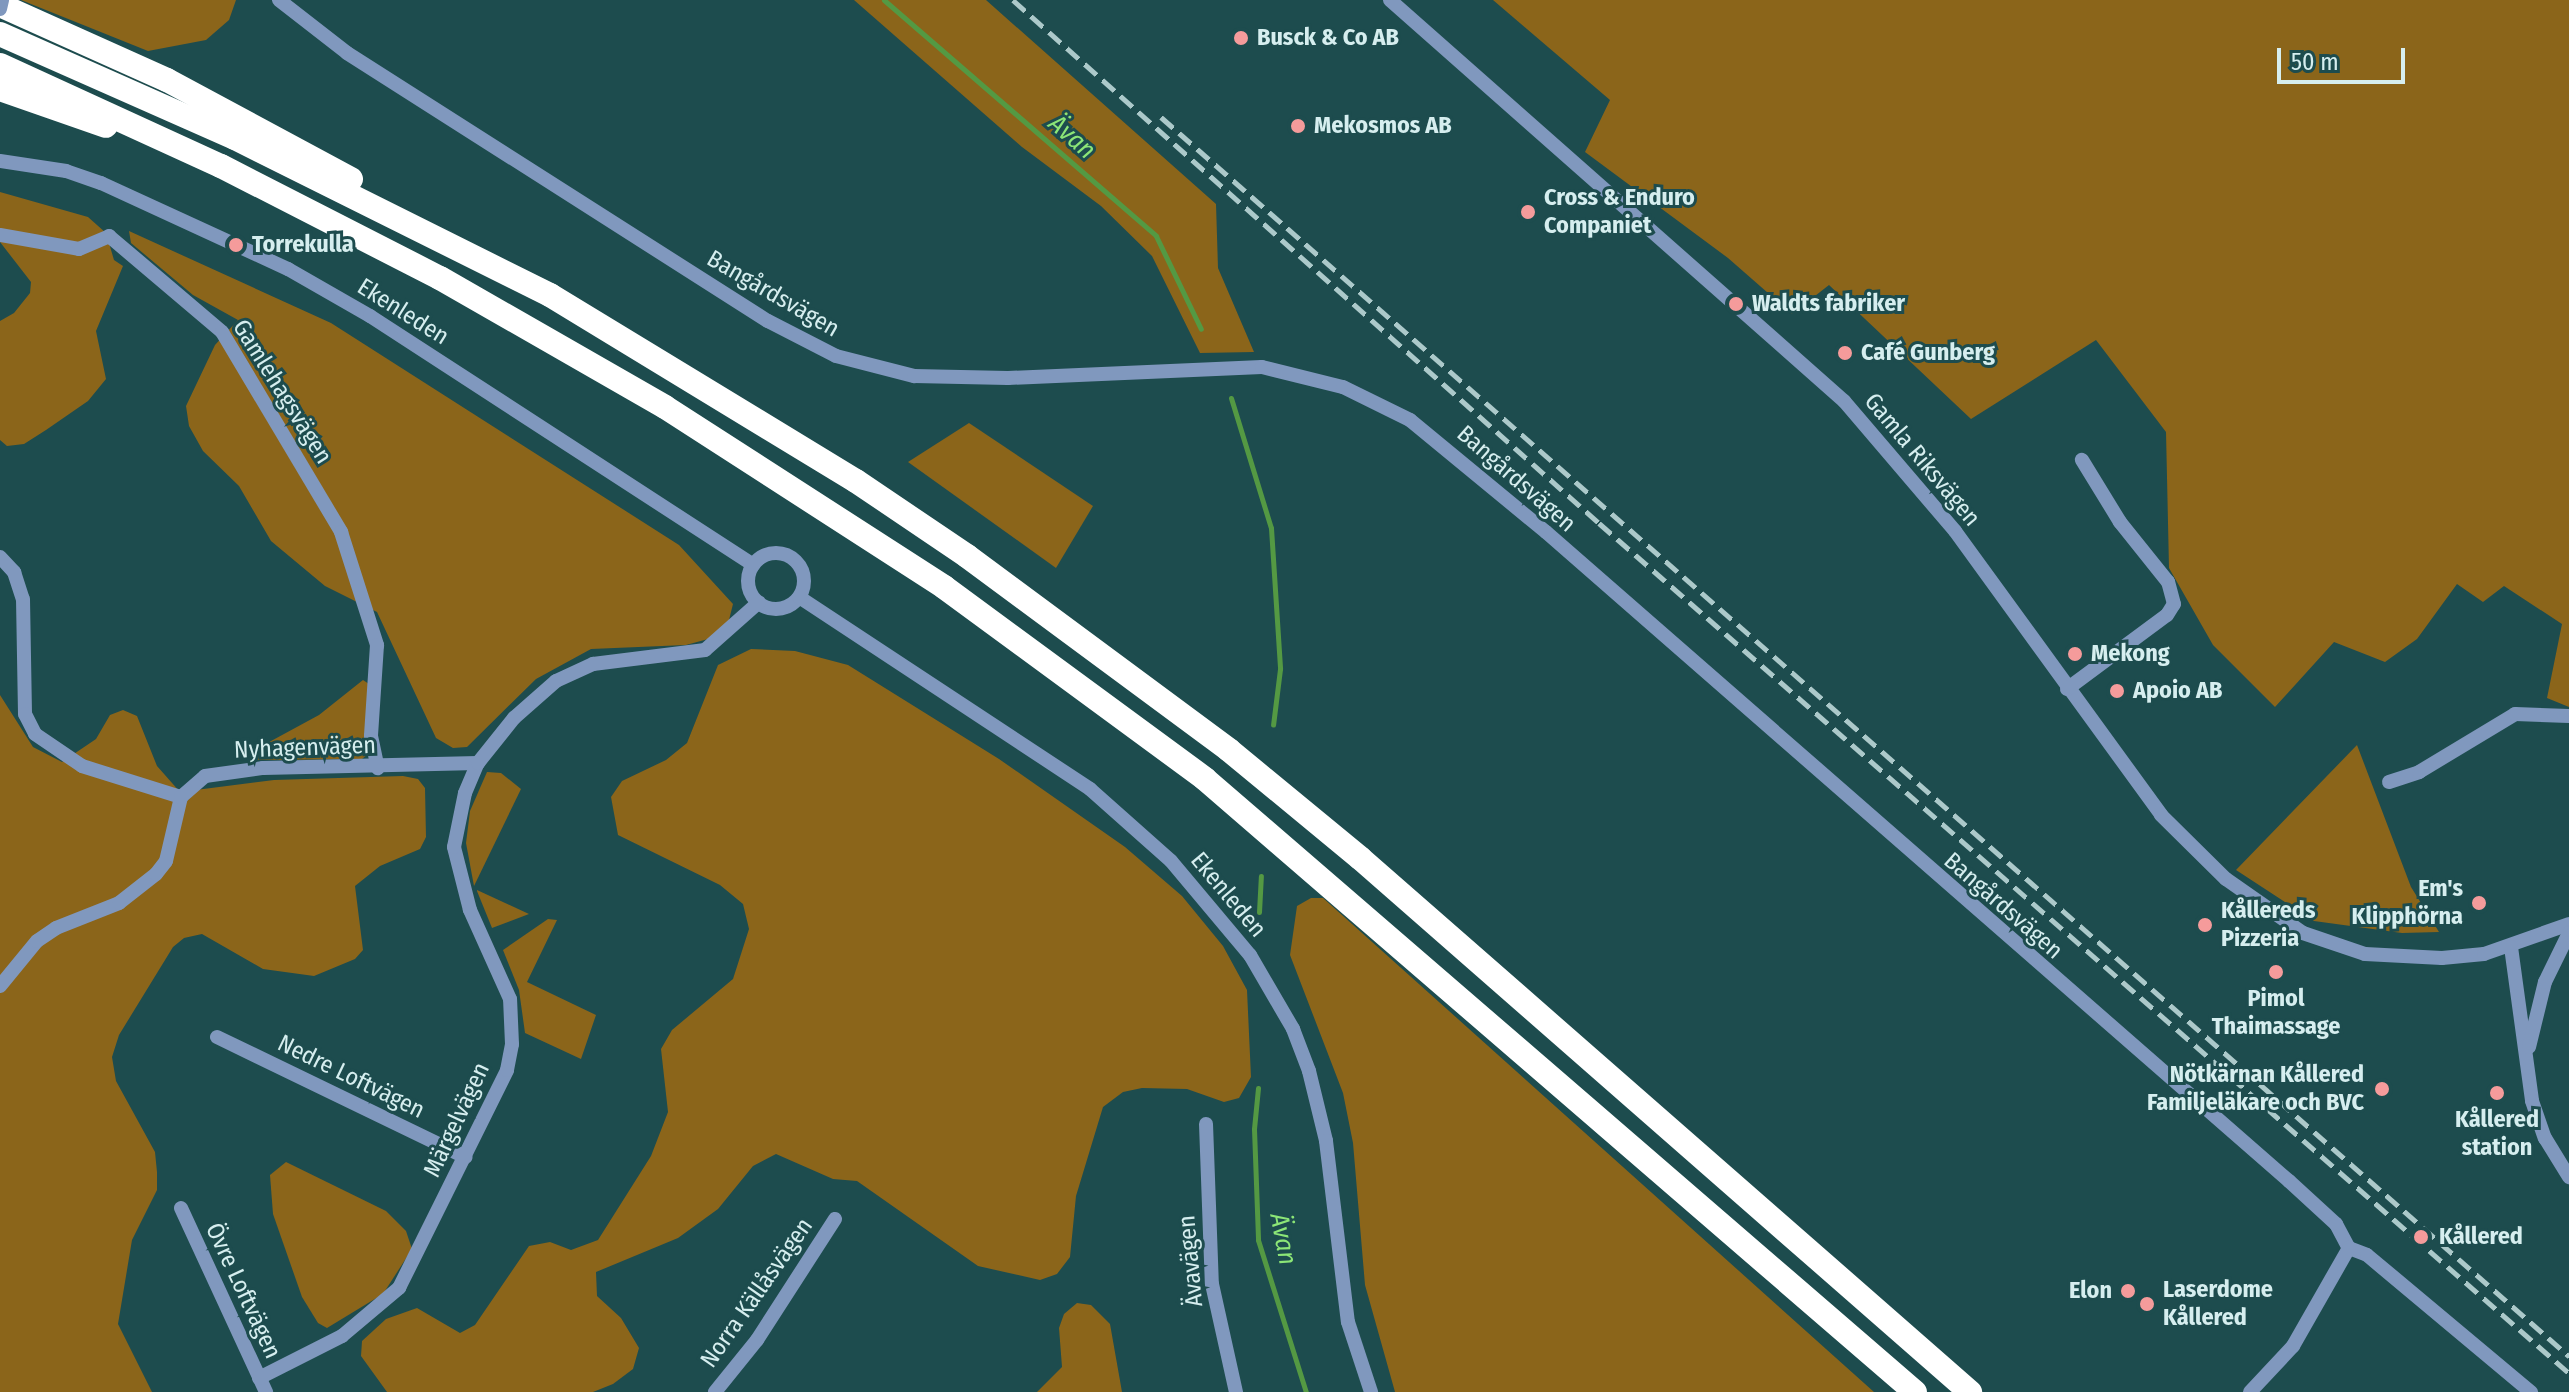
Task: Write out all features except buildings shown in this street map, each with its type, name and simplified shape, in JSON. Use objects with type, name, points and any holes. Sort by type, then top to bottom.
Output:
[{"type":"highway","points":[[1,5],[167,80],[318,158],[462,248],[601,325],[856,481],[1112,661],[1360,858],[1970,1392]]},
{"type":"highway","points":[[0,34],[235,138],[462,248]]},
{"type":"highway","points":[[0,65],[221,166],[440,278],[665,407],[832,512],[1055,667],[1205,779],[1915,1392]]},
{"type":"highway","points":[[0,89],[221,166]]},
{"type":"street","name":"Bangårdsvägen","points":[[279,0],[347,53],[768,321],[836,356],[914,376],[1008,378],[1262,367],[1343,387],[1410,420],[1546,532],[2289,1181],[2336,1224],[2349,1248],[2367,1255],[2531,1392]]},
{"type":"street","name":"Gamla Riksvägen","points":[[1390,0],[1844,401],[1955,531],[2161,815],[2197,853],[2303,933],[2335,947],[2399,957],[2442,958],[2511,947],[2569,924]]},
{"type":"street","name":"Ekenleden","points":[[0,161],[101,183],[288,269],[383,324],[753,565]]},
{"type":"street","name":"Gamlehagsvägen","points":[[0,235],[79,249],[109,236],[222,332],[279,436],[328,504],[341,532],[377,645],[371,736],[378,768]]},
{"type":"street","points":[[2067,689],[2167,615],[2174,604],[2168,582],[2120,522],[2082,460]]},
{"type":"street","points":[[776,552],[793,557],[805,580],[799,597],[785,607],[759,602],[749,589],[753,565],[776,552]]},
{"type":"street","points":[[0,557],[14,572],[23,599],[25,714],[35,734],[82,766],[181,797],[166,861],[156,874],[119,903],[56,928],[37,941],[0,986]]},
{"type":"street","name":"Ekenleden","points":[[799,597],[1090,789],[1171,861],[1250,955],[1293,1029],[1309,1071],[1326,1141],[1346,1309],[1371,1392]]},
{"type":"street","name":"Märgelvägen","points":[[259,1378],[342,1336],[399,1288],[507,1070],[513,1024],[502,974],[461,885],[454,847],[465,793],[478,763],[514,718],[556,681],[593,664],[705,650],[759,602]]},
{"type":"street","points":[[2389,782],[2419,772],[2515,714],[2569,716]]},
{"type":"street","name":"Nyhagenvägen","points":[[181,797],[196,781],[220,772],[478,763]]},
{"type":"street","points":[[2527,1055],[2545,982],[2569,933]]},
{"type":"street","points":[[2511,947],[2539,1123],[2569,1177]]},
{"type":"street","name":"Nedre Loftvägen","points":[[217,1037],[465,1157]]},
{"type":"street","name":"Ävavägen","points":[[1206,1124],[1212,1284],[1236,1392]]},
{"type":"street","name":"Övre Loftvägen","points":[[181,1208],[266,1392]]},
{"type":"street","name":"Norra Källåsvägen","points":[[715,1392],[757,1340],[835,1219]]},
{"type":"street","points":[[2250,1392],[2293,1346],[2349,1248]]},
{"type":"shaded area","points":[[21,0],[236,0],[229,20],[206,40],[148,51]]},
{"type":"shaded area","points":[[854,0],[986,0],[1216,204],[1218,268],[1254,352],[1200,353],[1152,256],[1101,206],[1022,147]]},
{"type":"shaded area","points":[[1493,0],[2569,0],[2569,707],[2547,698],[2562,624],[2504,586],[2483,602],[2457,584],[2417,639],[2385,662],[2334,642],[2275,707],[2213,645],[2169,568],[2166,432],[2096,340],[1971,419],[1829,285],[1792,314],[1728,258],[1585,152],[1610,100]]},
{"type":"shaded area","points":[[0,192],[88,217],[106,233],[114,260],[123,266],[96,331],[106,379],[88,401],[46,430],[24,444],[7,446],[0,440],[0,321],[14,313],[30,293],[31,282],[0,242]]},
{"type":"shaded area","points":[[129,231],[331,323],[679,545],[733,604],[728,624],[708,639],[686,645],[591,649],[536,679],[467,747],[453,748],[436,738],[377,612],[325,586],[271,541],[239,486],[203,451],[189,426],[186,406],[215,345],[238,320],[193,295],[131,243]]},
{"type":"shaded area","points":[[969,423],[1093,506],[1056,568],[908,462]]},
{"type":"shaded area","points":[[751,649],[795,651],[848,665],[999,759],[1125,847],[1182,896],[1223,946],[1247,990],[1251,1077],[1239,1098],[1224,1102],[1187,1089],[1142,1088],[1123,1092],[1103,1107],[1076,1196],[1070,1257],[1057,1274],[1040,1280],[978,1266],[857,1181],[833,1179],[776,1154],[753,1166],[718,1209],[678,1238],[596,1272],[597,1296],[621,1318],[639,1348],[633,1369],[613,1384],[593,1392],[387,1392],[361,1356],[362,1341],[386,1319],[417,1308],[460,1333],[475,1325],[529,1246],[550,1242],[571,1250],[598,1240],[651,1156],[668,1112],[661,1049],[672,1030],[733,979],[749,929],[743,904],[720,885],[618,835],[611,797],[622,781],[666,760],[687,743],[718,665]]},
{"type":"shaded area","points":[[363,680],[369,684],[368,754],[362,759],[255,760],[251,752],[319,715]]},
{"type":"shaded area","points":[[0,695],[33,747],[62,762],[96,739],[110,715],[123,710],[137,716],[157,766],[180,792],[274,780],[403,776],[418,779],[425,788],[426,837],[420,849],[380,866],[355,886],[363,950],[355,959],[314,976],[263,969],[202,934],[184,938],[173,947],[119,1035],[112,1057],[116,1081],[155,1152],[157,1190],[132,1240],[118,1324],[152,1392],[0,1392]]},
{"type":"shaded area","points":[[2357,745],[2411,887],[2439,932],[2402,933],[2314,921],[2236,870]]},
{"type":"shaded area","points":[[487,772],[501,773],[521,789],[474,886],[466,843],[470,811]]},
{"type":"shaded area","points":[[477,890],[529,914],[492,928]]},
{"type":"shaded area","points":[[1311,898],[1323,898],[1874,1392],[1395,1392],[1365,1285],[1353,1143],[1343,1093],[1290,955],[1297,906]]},
{"type":"shaded area","points":[[548,919],[557,920],[527,982],[596,1015],[581,1059],[525,1033],[519,990],[503,950]]},
{"type":"shaded area","points":[[286,1162],[386,1211],[406,1231],[412,1249],[383,1294],[327,1328],[318,1323],[302,1297],[273,1214],[270,1175]]},
{"type":"shaded area","points":[[1077,1303],[1091,1305],[1110,1324],[1122,1392],[1037,1392],[1062,1367],[1059,1328],[1064,1314]]},
{"type":"waterway","name":"Ävan","points":[[884,0],[1156,236],[1201,329]]},
{"type":"waterway","name":"Ävan","points":[[1231,398],[1271,528],[1280,669],[1273,725]]},
{"type":"waterway","name":"Ävan","points":[[1259,912],[1261,876]]},
{"type":"waterway","name":"Ävan","points":[[1258,1088],[1254,1129],[1258,1240],[1306,1392]]},
{"type":"railway","points":[[1013,0],[1599,523],[2569,1373]]},
{"type":"railway","points":[[1161,117],[2569,1356]]},
{"type":"place","name":"Busck & Co AB","points":[[1241,38]]},
{"type":"place","name":"Mekosmos AB","points":[[1298,126]]},
{"type":"place","name":"Cross & Enduro Companiet","points":[[1528,212]]},
{"type":"place","name":"Torrekulla","points":[[236,245]]},
{"type":"place","name":"Waldts fabriker","points":[[1736,304]]},
{"type":"place","name":"Café Gunberg","points":[[1845,353]]},
{"type":"place","name":"Mekong","points":[[2075,654]]},
{"type":"place","name":"Apoio AB","points":[[2117,691]]},
{"type":"place","name":"Em's Klipphörna","points":[[2479,903]]},
{"type":"place","name":"Kållereds Pizzeria","points":[[2205,925]]},
{"type":"place","name":"Pimol Thaimassage","points":[[2276,972]]},
{"type":"place","name":"Nötkärnan Kållered Familjeläkare och BVC","points":[[2382,1089]]},
{"type":"place","name":"Kållered station","points":[[2497,1093]]},
{"type":"place","name":"Kållered","points":[[2421,1237]]},
{"type":"place","name":"Elon","points":[[2128,1291]]},
{"type":"place","name":"Laserdome Kållered","points":[[2147,1304]]}]
